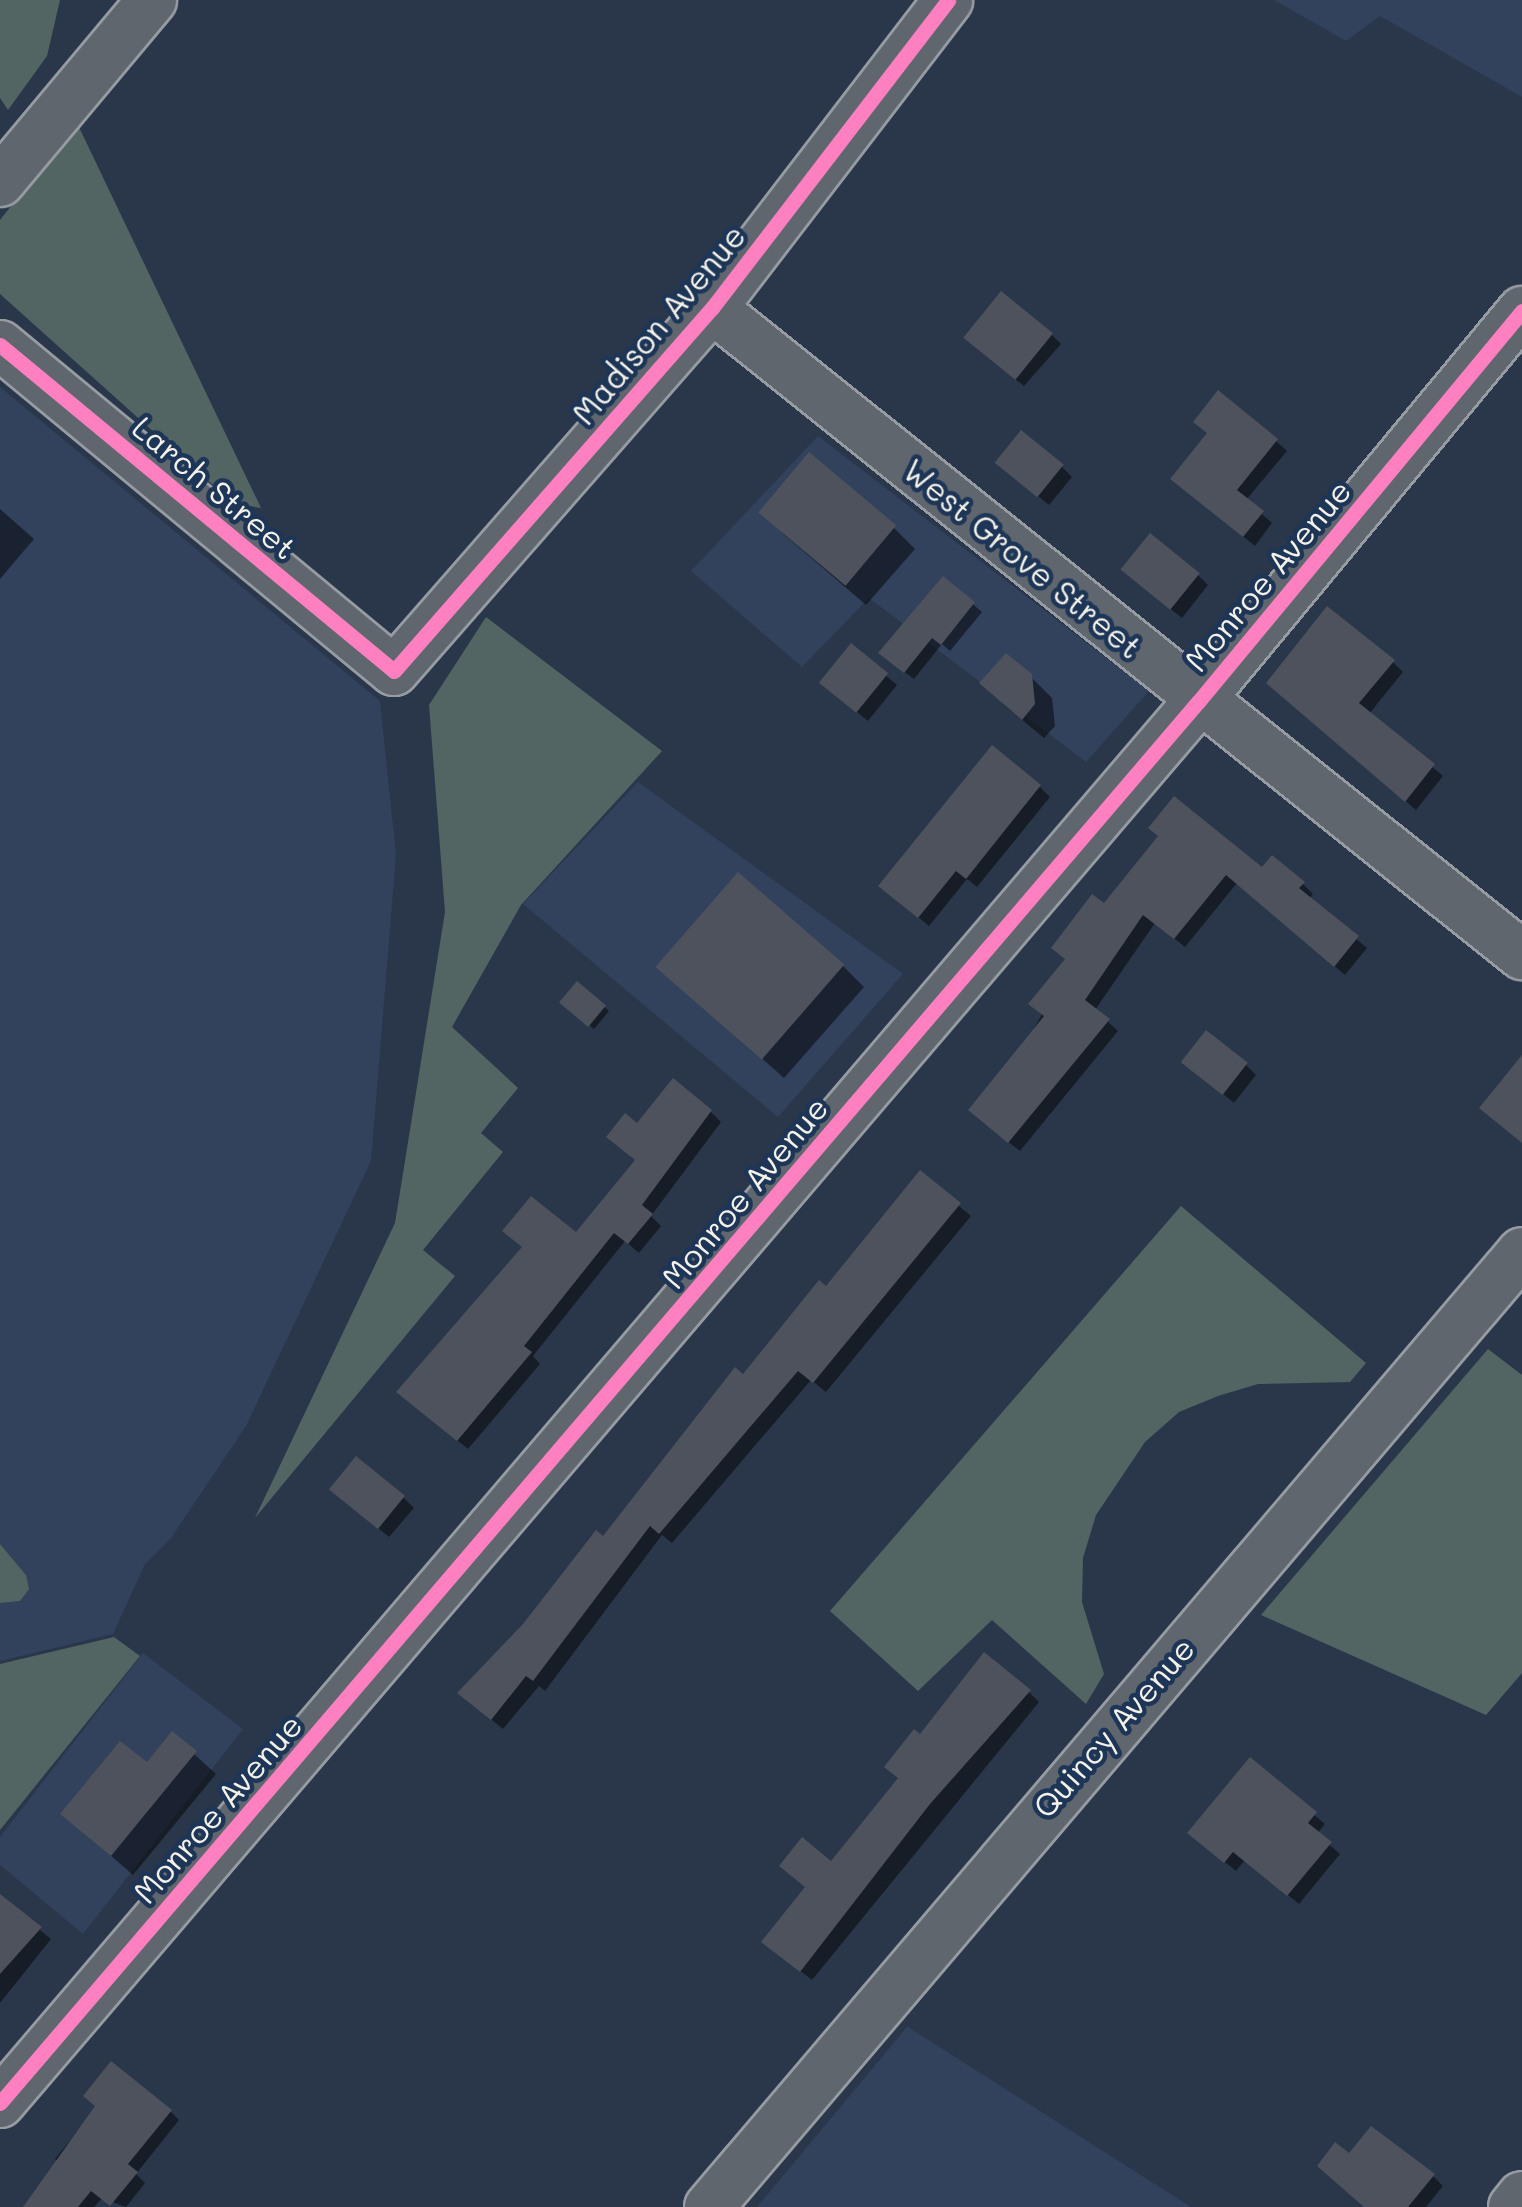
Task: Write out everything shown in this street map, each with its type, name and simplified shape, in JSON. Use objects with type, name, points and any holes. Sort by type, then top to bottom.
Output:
[{"type":"street","points":[[0,182],[152,0]]},
{"type":"street","name":"Madison Avenue","points":[[394,671],[712,308],[948,0]]},
{"type":"street","name":"West Grove Street","points":[[712,308],[1198,702],[1522,955]]},
{"type":"street","name":"Monroe Avenue","points":[[0,2103],[1198,702],[1522,311]]},
{"type":"street","name":"Larch Street","points":[[0,346],[394,671]]},
{"type":"street","name":"Quincy Avenue","points":[[710,2207],[1522,1252]]},
{"type":"street","points":[[1512,2207],[1522,2196]]},
{"type":"shaded area","points":[[0,0],[60,0],[47,56],[8,110],[0,98]]},
{"type":"shaded area","points":[[1274,0],[1522,0],[1522,97],[1380,16],[1346,41]]},
{"type":"shaded area","points":[[77,123],[261,508],[233,503],[0,294],[0,220]]},
{"type":"shaded area","points":[[0,387],[380,701],[396,855],[371,1161],[246,1426],[171,1538],[145,1564],[113,1634],[0,1661],[0,1603],[20,1601],[26,1575],[0,1544]]},
{"type":"shaded area","points":[[818,436],[1149,691],[1086,762],[869,598],[802,667],[691,571]]},
{"type":"shaded area","points":[[486,617],[662,751],[521,905],[452,1027],[518,1088],[481,1133],[503,1152],[423,1250],[455,1276],[255,1518],[395,1223],[445,912],[429,705]]},
{"type":"shaded area","points":[[638,782],[903,974],[778,1117],[523,904]]},
{"type":"shaded area","points":[[1181,1206],[1366,1363],[1350,1382],[1258,1384],[1218,1396],[1179,1412],[1145,1442],[1096,1515],[1083,1558],[1082,1602],[1104,1674],[1086,1704],[992,1620],[918,1691],[830,1611]]},
{"type":"shaded area","points":[[1488,1349],[1522,1375],[1522,1673],[1486,1715],[1261,1615]]},
{"type":"shaded area","points":[[0,1544],[26,1575],[29,1589],[20,1601],[0,1603]]},
{"type":"shaded area","points":[[114,1637],[140,1656],[0,1830],[0,1664]]},
{"type":"shaded area","points":[[143,1653],[243,1729],[83,1934],[0,1865],[0,1837]]},
{"type":"shaded area","points":[[908,2027],[1191,2207],[757,2207]]},
{"type":"building","points":[[1001,291],[1053,333],[1015,380],[963,338]]},
{"type":"building","points":[[1218,390],[1278,439],[1237,490],[1264,511],[1243,537],[1170,479],[1207,433],[1193,422]]},
{"type":"building","points":[[1021,430],[1064,465],[1037,497],[995,463]]},
{"type":"building","points":[[809,452],[896,525],[846,586],[758,513]]},
{"type":"building","points":[[1150,533],[1200,573],[1170,610],[1120,570]]},
{"type":"building","points":[[943,576],[975,602],[941,645],[932,638],[904,673],[878,653]]},
{"type":"building","points":[[1327,606],[1395,660],[1359,703],[1435,764],[1405,802],[1266,683]]},
{"type":"building","points":[[851,643],[888,673],[856,713],[819,683]]},
{"type":"building","points":[[1006,653],[1032,674],[1035,704],[1022,720],[979,683]]},
{"type":"building","points":[[992,745],[1041,785],[966,879],[956,871],[918,918],[878,886]]},
{"type":"building","points":[[1174,796],[1262,867],[1272,855],[1305,882],[1299,888],[1359,936],[1334,967],[1226,875],[1174,939],[1143,915],[1085,1000],[1110,1019],[1008,1143],[968,1110],[1044,1016],[1028,1004],[1065,959],[1051,948],[1092,894],[1104,903],[1158,836],[1148,828]]},
{"type":"building","points":[[738,872],[844,965],[762,1060],[655,967]]},
{"type":"building","points":[[577,981],[606,1005],[588,1027],[559,1002]]},
{"type":"building","points":[[1206,1030],[1248,1063],[1223,1095],[1181,1062]]},
{"type":"building","points":[[1522,1055],[1522,1143],[1479,1108]]},
{"type":"building","points":[[673,1078],[712,1110],[642,1205],[653,1214],[628,1244],[614,1233],[524,1346],[532,1352],[457,1441],[396,1392],[522,1247],[502,1231],[531,1196],[576,1232],[635,1160],[606,1137],[625,1113],[637,1123]]},
{"type":"building","points":[[920,1170],[961,1203],[813,1383],[798,1371],[659,1534],[650,1526],[533,1681],[526,1676],[491,1720],[457,1693],[523,1624],[596,1530],[603,1536],[735,1367],[743,1374],[819,1280],[826,1286]]},
{"type":"building","points":[[356,1456],[405,1496],[378,1529],[329,1489]]},
{"type":"building","points":[[984,1652],[1031,1690],[930,1804],[800,1972],[761,1942],[805,1887],[779,1866],[802,1837],[831,1861],[898,1778],[884,1767],[914,1729],[920,1734]]},
{"type":"building","points":[[172,1731],[197,1751],[111,1856],[60,1814],[120,1741],[147,1762]]},
{"type":"building","points":[[1250,1757],[1317,1812],[1308,1823],[1332,1842],[1287,1896],[1233,1852],[1224,1863],[1187,1833]]},
{"type":"building","points":[[0,1894],[42,1927],[0,1974]]},
{"type":"building","points":[[111,2061],[172,2110],[128,2164],[138,2172],[110,2206],[91,2191],[78,2207],[23,2207],[95,2106],[83,2096]]},
{"type":"building","points":[[1371,2126],[1435,2174],[1408,2207],[1364,2207],[1317,2166],[1335,2142],[1349,2153]]},
{"type":"cycle path","points":[[0,345],[394,671],[712,308],[948,0]]},
{"type":"cycle path","points":[[0,2103],[1198,702],[1522,311]]}]
